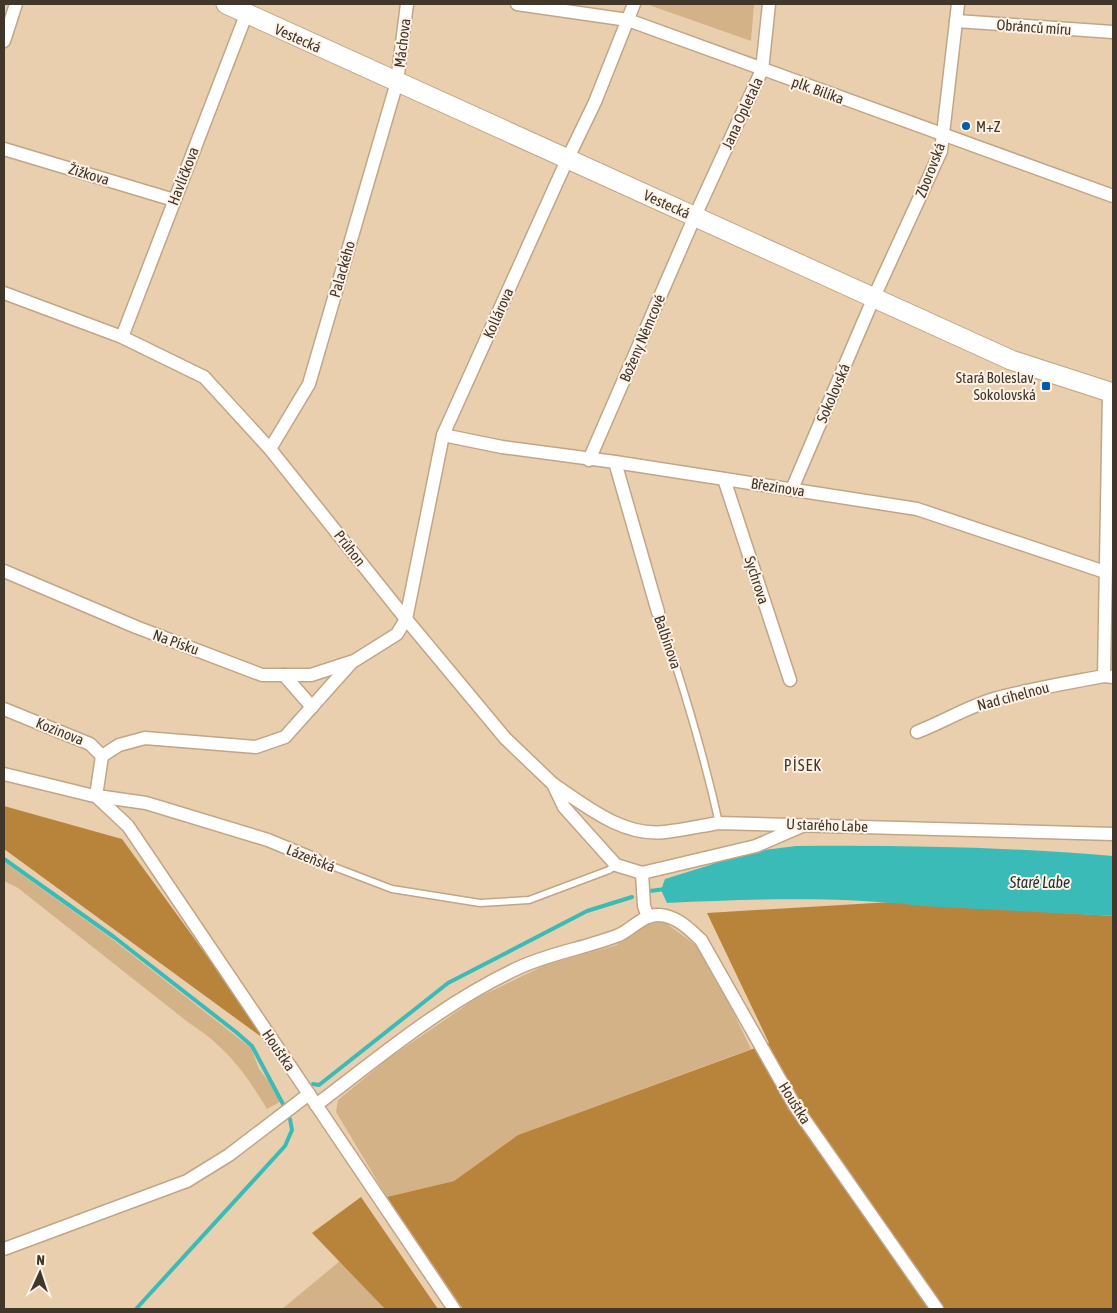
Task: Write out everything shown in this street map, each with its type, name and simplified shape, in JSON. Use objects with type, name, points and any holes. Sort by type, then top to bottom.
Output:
[{"type":"street","points":[[4,41],[16,4]]},
{"type":"street","name":"Vestecká","points":[[226,4],[246,15],[1011,360],[1111,392]]},
{"type":"street","name":"Máchova","points":[[396,82],[407,4]]},
{"type":"street","name":"plk. Bilíka","points":[[517,4],[628,20],[1113,196]]},
{"type":"street","name":"Kollárova","points":[[406,619],[443,435],[595,102],[634,4]]},
{"type":"street","name":"Jana Opletala","points":[[695,216],[762,70],[769,4]]},
{"type":"street","name":"Zborovská","points":[[874,297],[941,150],[958,4]]},
{"type":"street","name":"Havlíčkova","points":[[122,337],[246,15]]},
{"type":"street","name":"Obránců míru","points":[[956,21],[1113,32]]},
{"type":"street","name":"Palackého","points":[[270,449],[309,384],[396,82]]},
{"type":"street","name":"Žižkova","points":[[4,148],[174,200]]},
{"type":"street","name":"Boženy Němcové","points":[[589,460],[695,216]]},
{"type":"street","name":"Průhon","points":[[4,292],[122,337],[204,377],[270,449],[406,619],[505,738],[553,784],[564,807],[616,865]]},
{"type":"street","name":"Sokolovská","points":[[792,489],[874,297]]},
{"type":"street","points":[[1108,677],[1105,572],[1111,392]]},
{"type":"street","name":"Březinova","points":[[443,435],[502,447],[615,462],[917,509],[1105,572]]},
{"type":"street","name":"Balbínova","points":[[615,462],[658,612]]},
{"type":"street","name":"Sychrova","points":[[724,479],[790,680]]},
{"type":"street","name":"Na Písku","points":[[4,571],[136,627],[262,675],[311,674],[354,661],[397,634],[406,619]]},
{"type":"street","name":"Na Písku","points":[[102,756],[119,745],[145,738],[256,747],[284,738],[354,661]]},
{"type":"street","points":[[284,675],[312,708]]},
{"type":"street","name":"Nad cihelnou","points":[[917,732],[964,710],[995,699],[1108,677]]},
{"type":"street","name":"Kozinova","points":[[4,709],[90,744],[102,756]]},
{"type":"street","points":[[96,796],[102,756]]},
{"type":"street","name":"Lázeňská","points":[[4,774],[96,796],[156,806],[268,840],[316,860]]},
{"type":"street","name":"U starého Labe","points":[[553,784],[604,817],[636,830],[664,832],[719,823],[1113,834]]},
{"type":"street","name":"Houštka","points":[[96,796],[128,826],[454,1309]]},
{"type":"street","points":[[616,865],[642,873],[756,846],[807,824]]},
{"type":"street","points":[[316,1105],[389,1048],[443,1011],[518,968],[620,934],[648,917],[644,906],[642,873]]},
{"type":"street","name":"Houštka","points":[[648,917],[659,915],[683,923],[701,940],[796,1106],[937,1309]]},
{"type":"street","points":[[4,1249],[187,1181],[229,1155],[309,1094]]},
{"type":"lane","name":"Balbínova","points":[[658,612],[695,725],[719,823]]},
{"type":"lane","name":"Lázeňská","points":[[316,860],[392,889],[480,903],[529,900],[610,870],[616,865]]},
{"type":"shaded area","points":[[754,4],[751,41],[649,5]]},
{"type":"shaded area","points":[[4,806],[122,839],[271,1044],[4,849]]},
{"type":"shaded area","points":[[4,862],[112,939],[251,1048],[259,1069],[283,1100],[267,1109],[251,1083],[213,1041],[18,888],[4,881]]},
{"type":"shaded area","points":[[891,902],[1113,916],[1113,1309],[463,1309],[387,1197],[454,1181],[518,1135],[769,1043],[707,913]]},
{"type":"shaded area","points":[[645,908],[704,951],[751,1049],[518,1135],[454,1181],[387,1197],[336,1112],[338,1100],[389,1058],[477,998],[545,965],[617,945]]},
{"type":"shaded area","points":[[361,1197],[438,1309],[385,1309],[312,1233]]},
{"type":"shaded area","points":[[340,1261],[385,1309],[282,1309]]},
{"type":"water","name":"Staré Labe","points":[[796,846],[955,847],[1113,856],[1113,916],[827,900],[667,903],[661,890],[665,879],[710,865],[739,853]]},
{"type":"waterway","points":[[4,859],[114,937],[252,1046],[283,1104]]},
{"type":"waterway","points":[[650,891],[665,889]]},
{"type":"waterway","points":[[313,1084],[319,1085],[448,983],[587,911],[632,897]]},
{"type":"waterway","points":[[136,1309],[285,1146],[292,1130],[290,1119]]},
{"type":"place","name":"M+Z","points":[[966,126]]},
{"type":"place","name":"Stará Boleslav, Sokolovská","points":[[1046,386]]},
{"type":"district","name":"PÍSEK","points":[[803,765]]}]
